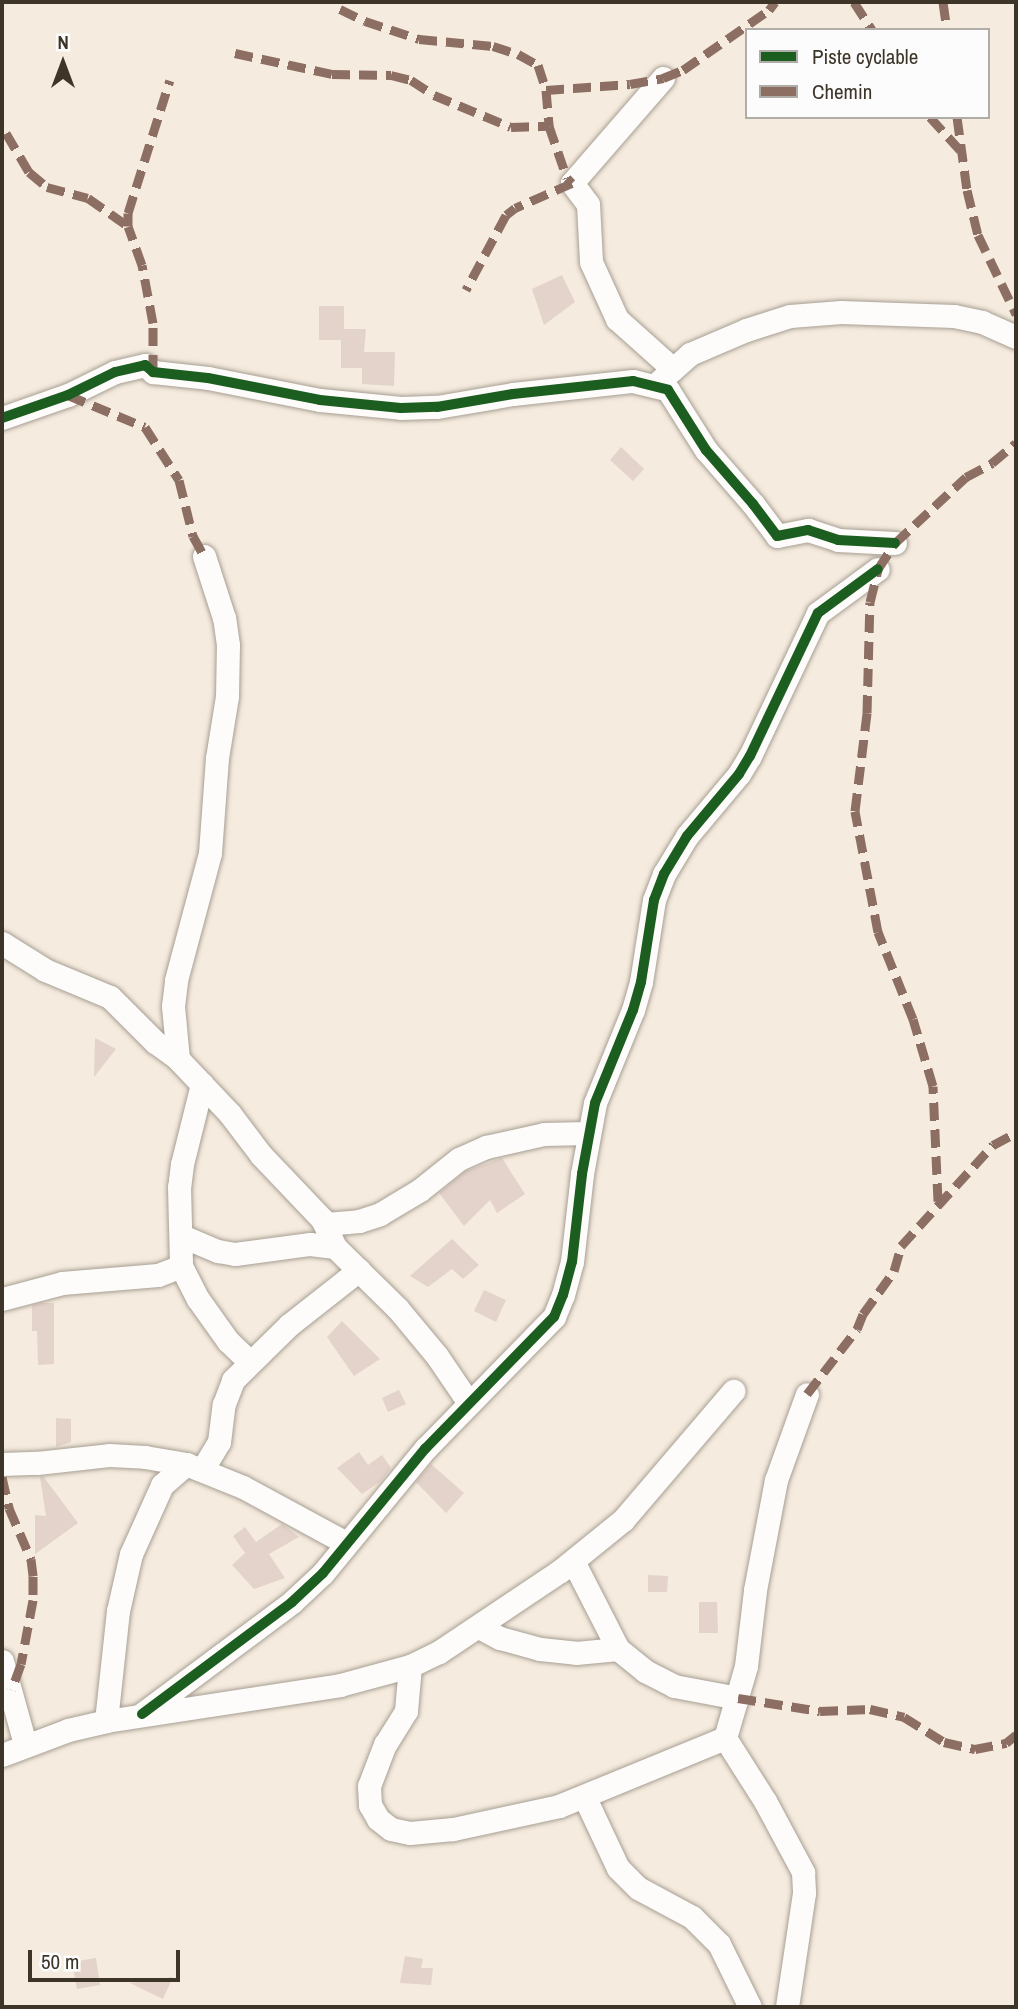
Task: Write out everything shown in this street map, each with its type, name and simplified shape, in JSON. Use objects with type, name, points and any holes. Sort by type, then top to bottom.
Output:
[{"type":"street","points":[[663,78],[572,183],[588,204],[591,262],[617,320],[673,369]]},
{"type":"street","points":[[655,385],[690,354],[746,330],[790,316],[816,313],[954,316],[982,322],[1016,337]]},
{"type":"street","points":[[2,418],[68,395],[115,372],[145,365],[153,372],[208,378],[331,401],[401,408],[437,407],[615,382],[655,385],[668,390],[706,450],[753,504],[776,536],[808,530],[838,540],[895,543]]},
{"type":"street","points":[[178,1059],[173,1006],[176,980],[209,853],[217,758],[227,696],[228,645],[224,618],[204,556]]},
{"type":"street","points":[[142,1714],[292,1602],[323,1573],[425,1449],[543,1330],[564,1295],[572,1262],[588,1133],[608,1067],[633,1010],[641,982],[654,900],[664,874],[687,836],[739,774],[750,756],[818,613],[878,569]]},
{"type":"street","points":[[2,943],[45,970],[110,997],[155,1042],[178,1059],[261,1155],[326,1224],[335,1247],[377,1287],[429,1347],[470,1403]]},
{"type":"street","points":[[202,1084],[181,1164],[181,1266],[198,1299],[228,1341],[249,1362]]},
{"type":"street","points":[[326,1224],[359,1221],[380,1214],[459,1159],[486,1147],[544,1134],[588,1133]]},
{"type":"street","points":[[183,1236],[218,1251],[235,1254],[310,1244],[335,1247]]},
{"type":"street","points":[[2,1298],[62,1283],[158,1275],[181,1266]]},
{"type":"street","points":[[106,1721],[118,1611],[131,1554],[162,1485],[194,1467],[219,1442],[227,1393],[249,1362],[359,1270]]},
{"type":"street","points":[[2,1755],[25,1744],[106,1721],[340,1685],[410,1666],[479,1627],[573,1561],[623,1520],[733,1391]]},
{"type":"street","points":[[410,1666],[406,1712],[385,1744],[369,1786],[370,1805],[378,1819],[391,1829],[410,1833],[433,1832],[479,1825],[584,1798],[725,1738],[738,1698],[776,1480],[807,1394]]},
{"type":"street","points":[[2,1464],[37,1464],[109,1455],[145,1457],[194,1467],[281,1506],[346,1543]]},
{"type":"street","points":[[573,1561],[618,1649],[645,1671],[674,1686],[738,1698]]},
{"type":"street","points":[[479,1627],[500,1638],[540,1649],[576,1653],[618,1649]]},
{"type":"street","points":[[2,1661],[25,1744]]},
{"type":"street","points":[[725,1738],[765,1801],[803,1872],[804,1893],[787,2007]]},
{"type":"street","points":[[584,1798],[618,1868],[638,1888],[692,1917],[719,1944],[750,2007]]},
{"type":"building","points":[[562,275],[575,302],[544,325],[532,289]]},
{"type":"building","points":[[319,306],[344,306],[344,329],[366,329],[364,352],[395,352],[394,386],[362,384],[362,368],[341,368],[341,340],[319,340]]},
{"type":"building","points":[[621,447],[644,469],[633,481],[610,460]]},
{"type":"building","points":[[95,1038],[116,1049],[94,1077]]},
{"type":"building","points":[[502,1158],[525,1194],[497,1213],[490,1200],[464,1226],[439,1193],[466,1171]]},
{"type":"building","points":[[452,1239],[479,1265],[463,1279],[452,1269],[428,1287],[410,1276]]},
{"type":"building","points":[[484,1290],[506,1300],[496,1322],[474,1311]]},
{"type":"building","points":[[54,1303],[54,1364],[38,1365],[37,1331],[32,1331],[32,1305]]},
{"type":"building","points":[[342,1321],[380,1359],[354,1376],[327,1337]]},
{"type":"building","points":[[399,1390],[406,1404],[388,1412],[382,1398]]},
{"type":"building","points":[[56,1418],[71,1419],[71,1442],[56,1447]]},
{"type":"building","points":[[359,1452],[368,1465],[382,1455],[391,1468],[381,1481],[362,1494],[337,1468]]},
{"type":"building","points":[[431,1464],[464,1493],[446,1513],[416,1482]]},
{"type":"building","points":[[43,1476],[78,1523],[35,1554],[35,1515],[46,1516],[40,1477]]},
{"type":"building","points":[[282,1524],[299,1537],[269,1554],[285,1578],[254,1589],[232,1565],[245,1553],[233,1536],[245,1527],[256,1542]]},
{"type":"building","points":[[648,1575],[668,1576],[667,1592],[648,1592]]},
{"type":"building","points":[[699,1602],[717,1602],[718,1633],[699,1633]]},
{"type":"building","points":[[405,1956],[423,1959],[421,1968],[433,1968],[431,1985],[400,1983]]},
{"type":"building","points":[[96,1958],[100,1985],[77,1989],[72,1962]]},
{"type":"building","points":[[173,1977],[163,1999],[130,1983]]},
{"type":"marked path","points":[[546,90],[630,84],[663,78],[683,70],[769,10],[775,2]]},
{"type":"marked path","points":[[854,2],[871,28]]},
{"type":"marked path","points":[[943,2],[947,28]]},
{"type":"marked path","points":[[340,9],[365,21],[419,39],[493,46],[518,54],[538,65],[546,90],[549,126],[567,178],[572,183],[515,208],[506,215],[466,290]]},
{"type":"marked path","points":[[235,53],[332,74],[391,75],[411,80],[434,95],[511,127],[549,126]]},
{"type":"marked path","points":[[153,372],[153,323],[142,265],[128,226],[128,213],[170,80]]},
{"type":"marked path","points":[[932,119],[962,152]]},
{"type":"marked path","points":[[957,119],[967,190],[978,235],[1016,314]]},
{"type":"marked path","points":[[6,133],[29,172],[47,187],[88,198],[128,226]]},
{"type":"marked path","points":[[68,395],[145,427],[179,480],[193,536],[204,556]]},
{"type":"marked path","points":[[938,1201],[933,1086],[913,1019],[878,932],[855,811],[867,713],[870,602],[878,569],[895,543],[966,477],[992,463],[1016,443]]},
{"type":"marked path","points":[[807,1394],[857,1329],[863,1314],[894,1271],[901,1246],[993,1145],[1016,1133]]},
{"type":"marked path","points":[[2,1477],[9,1508],[31,1559],[33,1576],[33,1600],[21,1664],[12,1689]]},
{"type":"marked path","points":[[738,1698],[820,1711],[870,1709],[904,1717],[944,1742],[975,1749],[1006,1743],[1016,1735]]},
{"type":"cycle path","points":[[2,418],[68,395],[115,372],[145,365],[153,372],[208,378],[320,400],[401,408],[437,407],[513,394],[633,381],[668,390],[706,450],[777,536],[808,530],[838,540],[895,543]]},
{"type":"cycle path","points":[[142,1714],[292,1602],[323,1573],[425,1449],[554,1317],[572,1262],[582,1174],[595,1103],[633,1010],[641,982],[654,900],[664,874],[687,836],[739,774],[750,756],[818,613],[878,569]]}]
